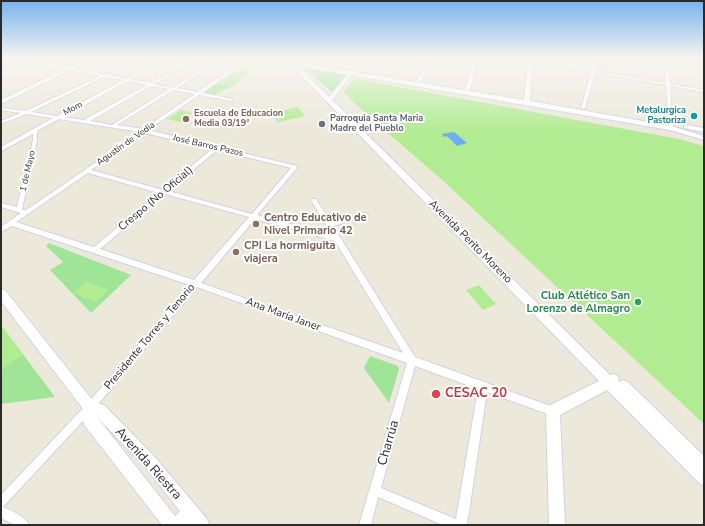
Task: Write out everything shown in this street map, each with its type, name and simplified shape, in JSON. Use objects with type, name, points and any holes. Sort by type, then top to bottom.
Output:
[{"type":"main road","points":[[1,102],[41,83]]},
{"type":"main road","name":"Avenida Perito Moreno","points":[[314,83],[612,381],[704,466]]},
{"type":"main road","name":"Avenida Perito Moreno","points":[[315,83],[612,381],[704,478]]},
{"type":"main road","points":[[421,83],[671,126],[704,130]]},
{"type":"main road","points":[[527,101],[529,83]]},
{"type":"main road","points":[[527,101],[582,108],[671,126],[704,138]]},
{"type":"main road","name":"Avenida Riestra","points":[[1,293],[90,407],[99,410],[149,461],[201,525]]},
{"type":"main road","points":[[557,525],[553,411],[612,381]]},
{"type":"main road","name":"Avenida Riestra","points":[[90,407],[90,421],[172,525]]},
{"type":"main road","points":[[178,525],[190,512]]},
{"type":"street","points":[[1,123],[91,83]]},
{"type":"street","name":"Mom","points":[[1,149],[121,83]]},
{"type":"street","points":[[138,83],[230,100]]},
{"type":"street","points":[[85,122],[154,83]]},
{"type":"street","points":[[113,126],[184,83]]},
{"type":"street","name":"Agustín de Vedia","points":[[1,230],[215,83]]},
{"type":"street","points":[[331,98],[343,83]]},
{"type":"street","points":[[467,90],[469,83]]},
{"type":"street","points":[[582,108],[590,83]]},
{"type":"street","points":[[659,83],[704,91]]},
{"type":"street","points":[[667,84],[671,126]]},
{"type":"street","name":"José Barros Pazos","points":[[1,109],[145,131],[295,167]]},
{"type":"street","name":"1 de Mayo","points":[[19,211],[35,140],[35,130]]},
{"type":"street","name":"Crespo (No Oficial)","points":[[95,250],[216,148]]},
{"type":"street","name":"Presidente Torres y Tenorio","points":[[1,503],[90,407],[295,167]]},
{"type":"street","points":[[87,171],[338,239]]},
{"type":"street","points":[[314,200],[412,361]]},
{"type":"street","points":[[1,205],[26,213]]},
{"type":"street","points":[[330,225],[365,216]]},
{"type":"street","name":"Ana María Janer","points":[[10,223],[195,284],[553,411]]},
{"type":"street","name":"Charrúa","points":[[365,525],[376,491],[412,361]]},
{"type":"street","points":[[460,525],[483,386]]},
{"type":"street","points":[[376,491],[456,525]]},
{"type":"street","points":[[1,512],[12,517],[23,525]]},
{"type":"green space","points":[[216,83],[232,86],[213,96],[200,94]]},
{"type":"green space","points":[[220,83],[237,83],[232,86],[218,84]]},
{"type":"green space","points":[[321,83],[340,83],[332,92]]},
{"type":"green space","name":"Club Atlético San Lorenzo de Almagro","points":[[351,83],[375,83],[679,139],[704,146],[704,424],[441,179],[343,92]]},
{"type":"green space","points":[[298,107],[305,116],[278,122],[271,113]]},
{"type":"green space","points":[[181,110],[193,113],[180,122],[167,119]]},
{"type":"green space","points":[[49,243],[131,275],[91,313],[50,270],[63,262],[46,246]]},
{"type":"green space","points":[[86,281],[109,290],[96,302],[73,293]]},
{"type":"green space","points":[[479,285],[496,304],[483,310],[466,290]]},
{"type":"green space","points":[[1,325],[55,397],[1,404]]},
{"type":"green space","points":[[2,326],[23,355],[1,370],[1,327]]},
{"type":"green space","points":[[370,356],[398,366],[399,369],[389,403],[364,368]]},
{"type":"water","points":[[454,132],[467,143],[457,146],[447,136],[444,137],[442,134]]},
{"type":"place","name":"Metalurgica Pastoriza","points":[[694,116]]},
{"type":"place","name":"Escuela de Educacion Media 03/19°","points":[[186,119]]},
{"type":"place","name":"Parroquia Santa Maria Madre del Pueblo","points":[[322,124]]},
{"type":"place","name":"Centro Educativo de Nivel Primario 42","points":[[256,224]]},
{"type":"place","name":"CPI La hormiguita viajera","points":[[236,252]]},
{"type":"place","name":"Club Atlético San Lorenzo de Almagro","points":[[638,302]]},
{"type":"place","name":"CESAC 20","points":[[436,394]]}]
